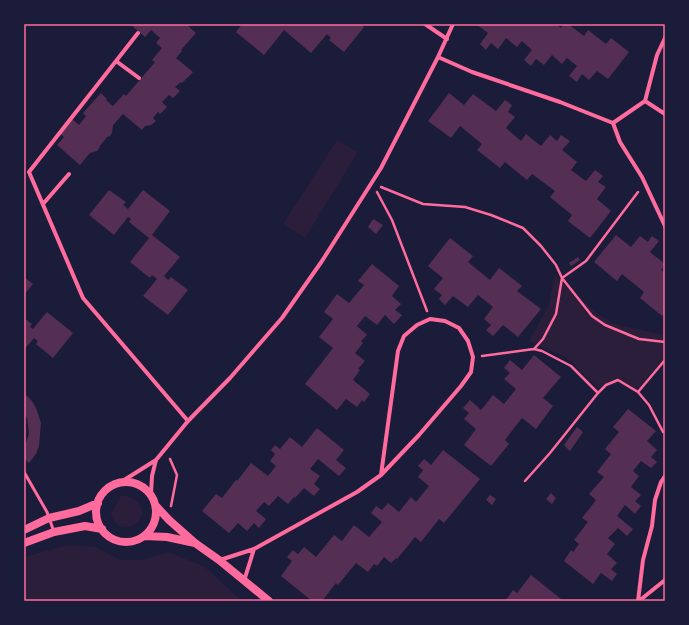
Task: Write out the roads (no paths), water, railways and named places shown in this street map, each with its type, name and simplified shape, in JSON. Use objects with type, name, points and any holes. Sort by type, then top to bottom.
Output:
[{"type":"main road","points":[[156,506],[156,514],[150,530],[144,536],[136,540],[126,542],[117,540],[108,535],[102,529],[96,512],[101,495],[107,489],[121,482],[138,484],[151,494],[156,506],[169,520],[269,601]]},
{"type":"main road","points":[[24,530],[49,518],[79,511],[98,502]]},
{"type":"main road","points":[[24,543],[54,532],[85,526],[102,529]]},
{"type":"main road","points":[[144,536],[167,537],[196,543]]},
{"type":"street","points":[[424,24],[446,39]]},
{"type":"street","points":[[121,482],[156,460],[188,421],[230,378],[282,318],[322,261],[372,183],[438,57],[453,24]]},
{"type":"street","points":[[138,33],[29,172],[84,298],[188,421]]},
{"type":"street","points":[[613,123],[645,100],[657,55],[665,38]]},
{"type":"street","points":[[438,57],[472,72],[560,102],[613,123],[620,142],[645,183],[665,226]]},
{"type":"street","points":[[116,61],[139,78]]},
{"type":"street","points":[[645,100],[665,114]]},
{"type":"street","points":[[43,204],[68,174]]},
{"type":"street","points":[[219,560],[254,549],[357,492],[381,475],[419,435],[461,386],[470,372],[473,357],[468,341],[459,328],[445,321],[430,319],[417,326],[404,336],[398,351],[381,475]]},
{"type":"street","points":[[151,494],[152,476],[156,460]]},
{"type":"street","points":[[639,601],[643,560],[652,526],[655,500],[661,482],[665,476]]},
{"type":"street","points":[[244,581],[254,549]]},
{"type":"street","points":[[639,601],[665,580]]},
{"type":"lane","points":[[24,472],[41,500],[54,532]]}]
